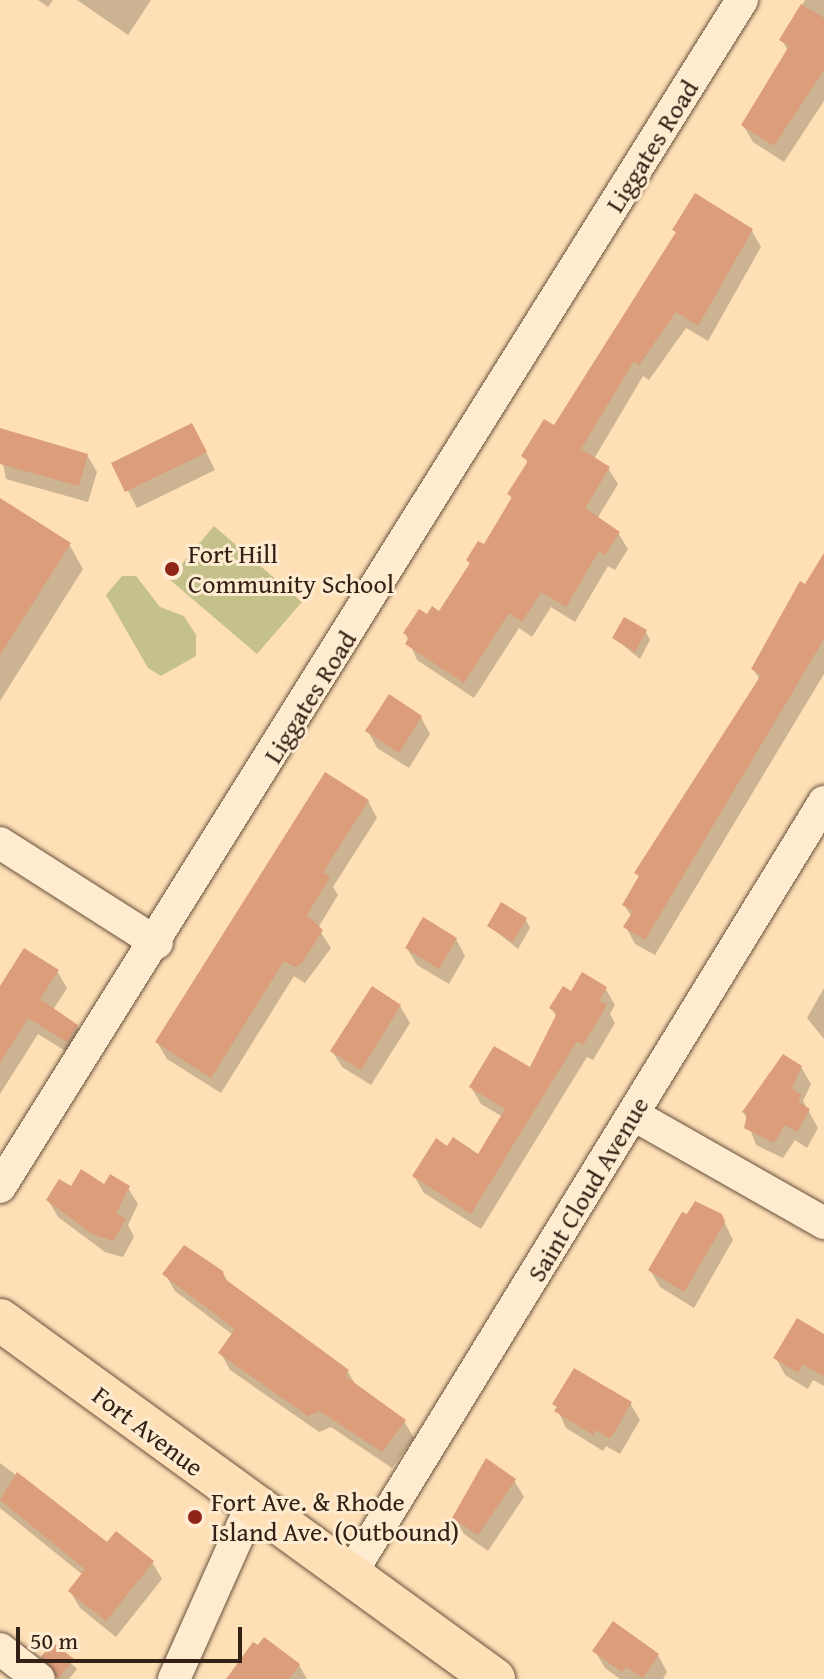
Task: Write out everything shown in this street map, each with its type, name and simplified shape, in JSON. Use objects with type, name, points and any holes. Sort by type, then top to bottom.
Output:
[{"type":"main road","name":"Fort Avenue","points":[[0,1320],[251,1507],[494,1679]]},
{"type":"street","name":"Liggates Road","points":[[0,1187],[157,943],[741,1]]},
{"type":"street","name":"Saint Cloud Avenue","points":[[350,1575],[824,802]]},
{"type":"street","points":[[0,843],[157,943]]},
{"type":"street","points":[[634,1115],[824,1223]]},
{"type":"street","points":[[174,1679],[251,1507]]},
{"type":"street","points":[[0,1649],[39,1679]]},
{"type":"shaded area","points":[[214,526],[302,602],[257,654],[169,579]]},
{"type":"shaded area","points":[[122,576],[136,576],[160,607],[184,616],[196,635],[196,656],[161,676],[148,668],[106,595]]},
{"type":"building","points":[[801,4],[824,18],[824,70],[774,146],[741,125],[789,46],[779,40]]},
{"type":"building","points":[[695,193],[753,229],[698,326],[676,312],[639,365],[634,361],[581,449],[610,467],[585,508],[620,532],[605,555],[599,551],[566,607],[541,592],[522,622],[509,613],[464,683],[405,644],[409,637],[403,633],[419,609],[427,614],[432,606],[439,611],[470,563],[466,560],[478,541],[484,544],[512,497],[507,494],[528,461],[521,456],[544,419],[554,425],[676,232],[672,230]]},
{"type":"building","points":[[192,423],[207,452],[125,492],[111,463]]},
{"type":"building","points":[[0,428],[88,454],[79,486],[0,464]]},
{"type":"building","points":[[0,498],[71,543],[0,655]]},
{"type":"building","points":[[824,553],[824,639],[645,940],[623,927],[633,911],[622,905],[639,876],[634,873],[761,675],[751,669],[800,581],[805,584]]},
{"type":"building","points":[[624,617],[647,630],[635,652],[612,638]]},
{"type":"building","points":[[389,694],[422,716],[399,753],[365,731]]},
{"type":"building","points":[[325,772],[369,800],[323,872],[330,877],[307,915],[323,930],[302,963],[295,967],[284,961],[211,1078],[155,1042]]},
{"type":"building","points":[[501,902],[527,918],[513,942],[487,926]]},
{"type":"building","points":[[423,917],[457,938],[439,969],[405,948]]},
{"type":"building","points":[[24,948],[59,970],[40,999],[78,1025],[67,1042],[28,1018],[0,1063],[0,986]]},
{"type":"building","points":[[582,972],[607,987],[599,1001],[607,1005],[583,1045],[577,1041],[471,1214],[412,1176],[436,1138],[447,1146],[453,1137],[478,1154],[505,1109],[469,1087],[494,1046],[530,1067],[557,1013],[549,1008],[563,986],[571,991]]},
{"type":"building","points":[[372,986],[401,1005],[361,1070],[330,1051]]},
{"type":"building","points":[[783,1054],[802,1066],[792,1088],[802,1095],[798,1102],[810,1109],[797,1132],[785,1125],[774,1143],[744,1128],[747,1115],[742,1112]]},
{"type":"building","points":[[81,1169],[104,1184],[110,1174],[130,1186],[116,1213],[126,1219],[113,1241],[94,1235],[46,1200],[59,1179],[71,1186]]},
{"type":"building","points":[[695,1201],[722,1214],[725,1222],[684,1292],[648,1270],[682,1212],[687,1214]]},
{"type":"building","points":[[184,1245],[223,1271],[225,1279],[349,1370],[345,1376],[406,1420],[382,1452],[320,1411],[308,1416],[218,1353],[235,1329],[162,1274]]},
{"type":"building","points":[[797,1318],[824,1334],[824,1377],[803,1364],[798,1373],[773,1358]]},
{"type":"building","points":[[574,1368],[632,1402],[610,1439],[596,1430],[593,1435],[554,1411],[557,1407],[552,1404]]},
{"type":"building","points":[[486,1458],[516,1479],[478,1535],[452,1518]]},
{"type":"building","points":[[17,1472],[107,1542],[116,1531],[154,1561],[106,1621],[68,1591],[85,1569],[0,1500]]},
{"type":"building","points":[[613,1621],[659,1654],[643,1678],[626,1667],[622,1672],[592,1651]]},
{"type":"building","points":[[264,1637],[300,1664],[289,1679],[226,1679],[253,1642],[258,1645]]},
{"type":"building","points":[[52,1642],[74,1659],[58,1679],[41,1657]]},
{"type":"place","name":"Fort Hill Community School","points":[[172,569]]},
{"type":"place","name":"Fort Ave. & Rhode Island Ave. (Outbound)","points":[[195,1517]]}]
